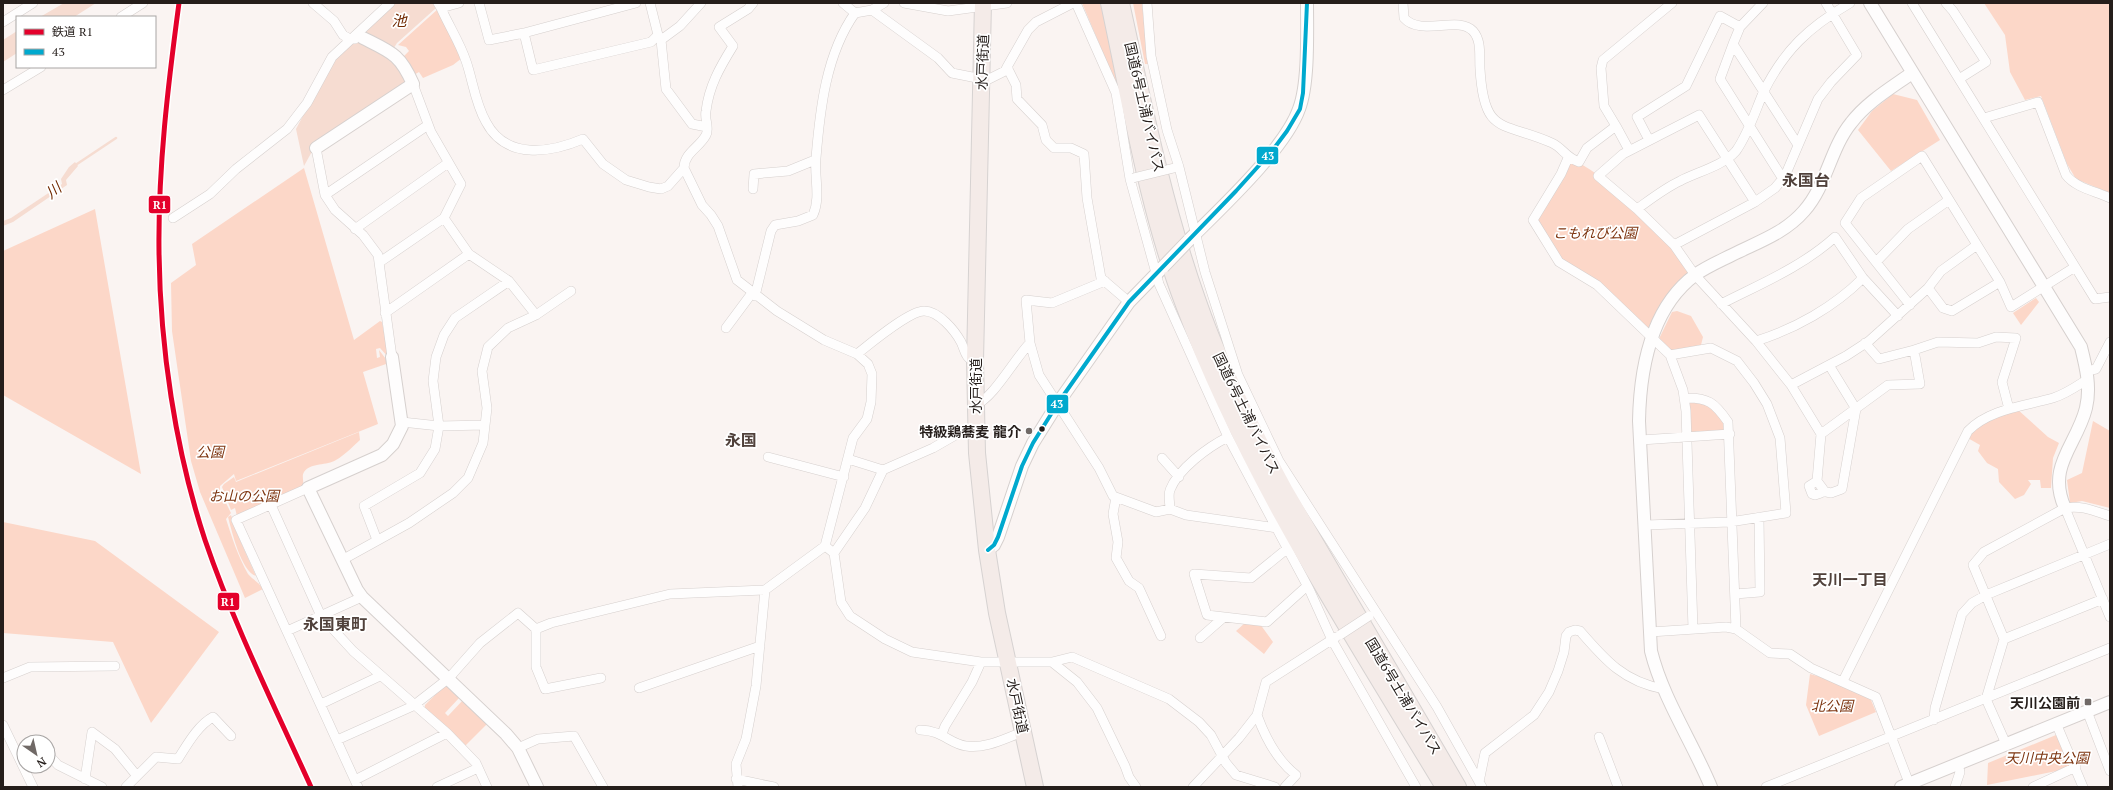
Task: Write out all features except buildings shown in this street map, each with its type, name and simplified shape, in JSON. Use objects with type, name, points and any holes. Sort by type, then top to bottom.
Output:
[{"type":"highway","points":[[1104,3],[1126,83]]},
{"type":"highway","name":"国道6号土浦バイパス","points":[[1110,3],[1126,83],[1159,225],[1182,302],[1203,355],[1223,400],[1273,498],[1444,787]]},
{"type":"highway","name":"国道6号土浦バイパス","points":[[1122,3],[1154,153],[1172,221],[1199,305],[1235,394],[1259,444],[1319,552],[1458,787]]},
{"type":"highway","points":[[1128,3],[1133,33],[1133,54]]},
{"type":"highway","name":"水戸街道","points":[[977,5],[981,80],[975,361],[976,430],[987,550],[997,614],[1035,787]]},
{"type":"highway","points":[[1415,740],[1425,770],[1434,787]]},
{"type":"highway","points":[[1432,742],[1477,785]]},
{"type":"street","points":[[3,22],[33,3]]},
{"type":"street","points":[[123,16],[143,3]]},
{"type":"street","points":[[313,3],[334,21],[343,35],[350,39],[363,38],[397,57],[406,68],[428,125],[448,163],[462,184],[444,218],[380,262]]},
{"type":"street","points":[[173,218],[210,194],[236,169],[287,129],[307,103],[332,57],[390,3]]},
{"type":"street","points":[[459,3],[440,6],[466,61],[474,92],[486,123],[505,144],[520,149],[543,151],[562,148],[583,140],[603,164],[626,180],[661,189],[668,186],[684,168],[688,155],[706,135],[708,127],[705,112],[713,78],[733,46],[719,27],[753,3]]},
{"type":"street","points":[[479,3],[488,40],[524,33],[636,3]]},
{"type":"street","points":[[650,3],[660,37],[666,89],[692,124],[708,127]]},
{"type":"street","points":[[524,33],[534,70],[651,42],[680,26],[701,3]]},
{"type":"street","points":[[843,3],[855,13]]},
{"type":"street","points":[[726,328],[754,294],[771,231],[775,225],[798,221],[813,215],[816,209],[817,190],[815,160],[822,108],[834,52],[846,26],[855,13],[872,10],[884,3]]},
{"type":"street","points":[[904,3],[948,11],[977,5],[1007,3]]},
{"type":"street","points":[[872,10],[938,58],[952,73],[987,80],[1005,71],[1028,30],[1036,22],[1072,3]]},
{"type":"street","points":[[1076,3],[1116,93],[1131,178],[1159,270],[1191,358],[1228,437],[1416,787]]},
{"type":"street","points":[[1147,3],[1151,56],[1192,237],[1205,272],[1238,375],[1279,461],[1373,614],[1437,706],[1477,785]]},
{"type":"street","points":[[987,550],[994,545],[1004,521],[1022,466],[1033,444],[1058,403],[1129,302],[1272,151],[1287,131],[1300,109],[1305,74],[1307,3]]},
{"type":"street","points":[[1403,3],[1404,18],[1409,24],[1421,26],[1460,26],[1472,30],[1479,40],[1483,94],[1491,117],[1503,127],[1552,143],[1559,147],[1568,158],[1579,162],[1587,148],[1616,126]]},
{"type":"street","points":[[1629,150],[1604,106],[1601,68],[1603,60],[1672,3]]},
{"type":"street","points":[[1763,3],[1740,27],[1720,79],[1783,179]]},
{"type":"street","points":[[1674,245],[1755,202],[1775,188],[1783,179],[1818,99],[1831,82],[1857,55],[1826,3]]},
{"type":"street","points":[[1636,209],[1679,181],[1727,159],[1736,151],[1764,92],[1784,58],[1796,42],[1815,25],[1850,3]]},
{"type":"street","points":[[1870,3],[2081,347],[2088,375],[2086,407],[2082,421],[2067,449],[2059,476],[2060,495],[2110,617]]},
{"type":"street","points":[[1912,3],[2095,299],[2110,297]]},
{"type":"street","points":[[1946,3],[1953,11],[1986,62],[1959,79]]},
{"type":"street","points":[[1649,140],[1637,117],[1686,86],[1720,16],[1740,27]]},
{"type":"street","points":[[1733,44],[1798,145]]},
{"type":"street","points":[[1007,67],[1016,85],[1017,99],[1042,125],[1046,140],[1054,148],[1071,148],[1084,154],[1087,198],[1101,278],[1129,302]]},
{"type":"street","points":[[3,90],[39,68]]},
{"type":"street","points":[[1710,787],[1664,689],[1656,670],[1651,651],[1640,393],[1645,361],[1652,339],[1664,313],[1678,292],[1695,275],[1780,232],[1804,212],[1820,188],[1839,143],[1851,123],[1883,93],[1912,73]]},
{"type":"street","points":[[413,84],[316,148],[325,195],[336,210],[373,246],[380,262],[385,313],[402,426],[393,444],[382,455],[236,520],[357,784],[447,734]]},
{"type":"street","points":[[1984,118],[2038,102],[2066,175],[2073,184],[2085,187],[2110,198]]},
{"type":"street","points":[[1755,202],[1699,115],[1629,150],[1598,176],[1674,245],[1695,275],[1756,341],[1791,385],[1821,434],[1817,481],[1809,485],[1809,490],[1815,495],[1822,491],[1831,493],[1842,489],[1856,409],[1829,365]]},
{"type":"street","points":[[325,195],[428,125]]},
{"type":"street","points":[[1910,305],[1845,223],[1861,198],[1922,156],[2000,282],[2011,307],[2075,267]]},
{"type":"street","points":[[1568,158],[1561,174],[1533,220],[1559,262],[1597,285],[1627,312],[1652,339],[1670,355],[1684,398],[1688,437],[1689,524],[1693,629]]},
{"type":"street","points":[[753,189],[754,174],[788,171],[815,160]]},
{"type":"street","points":[[356,229],[448,163]]},
{"type":"street","points":[[1131,178],[1177,167]]},
{"type":"street","points":[[536,629],[551,623],[670,594],[765,590],[825,546],[853,438],[867,419],[872,402],[872,374],[868,364],[857,354],[824,340],[777,311],[737,280],[718,226],[702,205],[684,168]]},
{"type":"street","points":[[1876,262],[1908,229],[1949,200]]},
{"type":"street","points":[[444,218],[469,254],[509,281],[536,315]]},
{"type":"street","points":[[1721,304],[1787,271],[1815,254],[1835,238],[1863,278],[1898,316]]},
{"type":"street","points":[[1791,385],[1829,365],[1865,343],[1898,316],[1928,288],[1941,271],[1978,245]]},
{"type":"street","points":[[385,313],[469,254]]},
{"type":"street","points":[[1756,341],[1774,336],[1812,316],[1852,290],[1863,278]]},
{"type":"street","points":[[377,540],[364,506],[420,473],[435,449],[440,426],[433,380],[436,357],[444,335],[455,318],[509,281]]},
{"type":"street","points":[[1105,281],[1052,303],[1026,300],[1030,343],[1039,375],[1099,468],[1113,496],[1156,512],[1170,509],[1186,515],[1277,528]]},
{"type":"street","points":[[1928,288],[1943,308],[1952,311],[2000,282]]},
{"type":"street","points":[[342,560],[410,523],[459,489],[468,478],[476,463],[483,443],[487,408],[482,371],[486,353],[496,338],[508,328],[536,315],[571,291]]},
{"type":"street","points":[[857,354],[912,313],[925,311],[940,317],[961,342],[968,358],[975,361]]},
{"type":"street","points":[[1865,343],[1879,359],[1938,342],[1978,343],[1996,337],[2016,338],[2002,382],[2009,409]]},
{"type":"street","points":[[1843,681],[1963,438],[1973,426],[2009,409],[2065,393],[2096,369],[2110,342]]},
{"type":"street","points":[[975,405],[990,394],[1019,354],[1030,343]]},
{"type":"street","points":[[1646,525],[1730,522],[1786,513],[1780,438],[1767,404],[1754,383],[1737,361],[1711,348],[1670,355]]},
{"type":"street","points":[[1821,434],[1888,385],[1920,384],[1914,350]]},
{"type":"street","points":[[1684,398],[1698,398],[1718,407],[1728,422],[1730,434],[1730,522],[1736,629]]},
{"type":"street","points":[[402,422],[440,426],[485,425]]},
{"type":"street","points":[[976,430],[966,429],[933,448],[883,470],[865,508],[834,554],[840,602],[850,616],[885,639],[912,652],[981,662],[1052,662],[1072,657],[1169,699],[1200,722],[1211,735],[1221,755],[1236,775],[1275,787]]},
{"type":"street","points":[[1641,440],[1730,434]]},
{"type":"street","points":[[1170,509],[1169,491],[1179,477],[1193,460],[1228,437]]},
{"type":"street","points":[[768,457],[844,477]]},
{"type":"street","points":[[1162,458],[1179,477]]},
{"type":"street","points":[[848,459],[883,470]]},
{"type":"street","points":[[308,488],[342,560],[362,597],[449,678],[506,734],[518,748],[534,786]]},
{"type":"street","points":[[1116,497],[1112,514],[1118,542],[1116,558],[1129,581],[1139,588],[1161,636]]},
{"type":"street","points":[[271,505],[321,616],[353,651],[413,706],[447,734],[478,768],[488,787]]},
{"type":"street","points":[[2006,744],[1986,699],[2004,638],[1973,565],[1984,552],[2065,508],[2075,506],[2089,508],[2110,516]]},
{"type":"street","points":[[1735,594],[1760,592],[1759,517]]},
{"type":"street","points":[[984,522],[993,525],[1004,521]]},
{"type":"street","points":[[1934,720],[1935,708],[1962,614],[1972,603],[1986,595],[2110,544]]},
{"type":"street","points":[[825,546],[834,554]]},
{"type":"street","points":[[1288,548],[1251,578],[1194,574],[1207,615],[1267,622],[1307,586]]},
{"type":"street","points":[[765,590],[756,686],[746,738],[736,764],[737,783],[774,787]]},
{"type":"street","points":[[287,631],[362,597]]},
{"type":"street","points":[[2004,638],[2103,599]]},
{"type":"street","points":[[337,740],[413,706],[449,678],[480,644],[518,613],[536,629],[536,667],[545,688],[601,678]]},
{"type":"street","points":[[1193,787],[1221,755],[1239,738],[1257,715],[1266,682],[1373,614]]},
{"type":"street","points":[[1200,638],[1224,617]]},
{"type":"street","points":[[1650,632],[1726,627],[1736,629],[1770,653],[1790,654],[1811,668],[1876,697],[1892,738],[1906,786],[2110,702]]},
{"type":"street","points":[[1477,785],[1485,753],[1534,715],[1549,692],[1558,671],[1564,652],[1566,636],[1569,632],[1575,630],[1580,631],[1598,653],[1618,671],[1637,682],[1664,689]]},
{"type":"street","points":[[639,688],[760,646]]},
{"type":"street","points":[[1766,787],[1784,784],[1934,720],[2110,648]]},
{"type":"street","points":[[942,734],[945,726],[972,682],[981,662]]},
{"type":"street","points":[[1052,662],[1077,682],[1096,708],[1126,766],[1129,777],[1136,787]]},
{"type":"street","points":[[3,678],[30,667],[115,666]]},
{"type":"street","points":[[321,704],[380,676]]},
{"type":"street","points":[[2087,711],[2110,771]]},
{"type":"street","points":[[1257,715],[1264,734],[1296,776],[1285,787]]},
{"type":"street","points":[[126,787],[156,756],[178,759],[191,739],[207,720],[213,717],[231,736]]},
{"type":"street","points":[[2056,724],[2076,767],[2083,787]]},
{"type":"street","points":[[3,726],[16,751]]},
{"type":"street","points":[[920,730],[930,730],[942,734],[966,746],[990,745],[1023,732]]},
{"type":"street","points":[[86,779],[92,732],[115,749],[137,776]]},
{"type":"street","points":[[518,748],[538,739],[574,736],[603,787]]},
{"type":"street","points":[[1598,737],[1618,787]]},
{"type":"street","points":[[56,763],[102,787]]},
{"type":"street","points":[[1955,787],[1960,772],[1958,764]]},
{"type":"street","points":[[2034,787],[2076,767]]},
{"type":"street","points":[[437,787],[478,768]]},
{"type":"street","points":[[27,774],[32,787]]},
{"type":"green space","points":[[1082,3],[1100,3],[1113,54],[1120,93]]},
{"type":"green space","points":[[1133,3],[1142,3],[1148,64],[1145,64]]},
{"type":"green space","points":[[1984,3],[2110,3],[2110,193],[2076,179],[2067,164],[2041,96],[2025,100],[2010,72],[2005,35]]},
{"type":"green space","points":[[438,9],[462,58],[453,65],[423,78],[419,72],[412,76],[400,60],[409,51],[406,47],[398,45]]},
{"type":"green space","points":[[1893,94],[1917,100],[1940,140],[1891,171],[1858,130],[1872,111]]},
{"type":"green space","name":"こもれび公園","points":[[1568,158],[1603,179],[1620,193],[1653,226],[1695,275],[1678,292],[1652,339],[1627,312],[1559,262],[1533,220]]},
{"type":"green space","name":"公園","points":[[304,168],[354,340],[380,321],[382,322],[389,358],[380,348],[376,349],[377,358],[380,357],[379,350],[389,363],[363,372],[378,424],[236,481],[234,474],[220,486],[220,491],[231,513],[226,519],[238,554],[248,574],[263,589],[245,598],[200,492],[191,461],[172,331],[171,283],[196,265],[192,244]]},
{"type":"green space","points":[[95,209],[141,474],[3,395],[3,251]]},
{"type":"green space","points":[[2036,298],[2039,302],[2021,325],[2013,313]]},
{"type":"green space","points":[[1677,311],[1691,316],[1703,337],[1701,345],[1670,352],[1657,343],[1672,312]]},
{"type":"green space","points":[[1684,398],[1718,407],[1730,434],[1688,437]]},
{"type":"green space","points":[[2017,409],[2048,437],[2059,443],[2053,458],[2051,488],[2041,488],[2040,480],[2028,480],[2031,484],[2024,495],[2015,499],[1999,482],[1998,469],[1987,463],[1978,451],[1980,445],[1966,437],[1976,427],[1983,423]]},
{"type":"green space","points":[[2093,421],[2110,431],[2110,508],[2082,501],[2070,503],[2067,480],[2082,473]]},
{"type":"green space","name":"お山の公園","points":[[359,432],[360,440],[339,458],[332,462],[315,465],[307,469],[303,474],[302,487],[237,516],[235,508],[231,510],[222,487],[234,477],[236,482]]},
{"type":"green space","points":[[231,515],[231,520],[256,576],[246,567],[238,550],[228,517]]},
{"type":"green space","points":[[3,522],[95,541],[219,632],[151,723],[113,642],[3,633]]},
{"type":"green space","points":[[1246,622],[1260,624],[1273,642],[1264,654],[1236,631]]},
{"type":"green space","name":"北公園","points":[[1810,674],[1846,684],[1871,700],[1876,712],[1819,736],[1806,705]]},
{"type":"green space","points":[[443,687],[448,687],[460,697],[445,713],[448,716],[463,700],[488,723],[465,746],[425,710],[425,705]]},
{"type":"green space","name":"天川中央公園","points":[[2056,735],[2071,768],[1987,785],[1988,763]]},
{"type":"water","points":[[64,3],[96,3],[76,16],[42,16]]},
{"type":"water","name":"池","points":[[393,3],[436,3],[436,8],[397,43],[392,51],[355,37]]},
{"type":"water","points":[[16,32],[16,54],[3,62],[3,40]]},
{"type":"water","points":[[362,40],[390,54],[411,83],[315,146],[304,166],[296,129],[333,59],[351,41]]},
{"type":"water","points":[[75,162],[78,166],[66,180],[67,185],[13,222],[3,226],[3,221],[11,218],[62,184],[61,179],[69,167]]},
{"type":"waterway","name":"川","points":[[74,166],[116,138]]},
{"type":"rail line","name":"R1","points":[[179,3],[164,127],[159,220],[162,323],[171,397],[185,470],[194,505],[216,572],[242,634],[311,787]]},
{"type":"transit line","name":"43","points":[[988,550],[994,545],[998,537],[1022,466],[1033,443],[1058,403],[1129,302],[1236,191],[1272,151],[1287,131],[1300,109],[1303,93],[1307,3]]},
{"type":"place","name":"特級鶏蕎麦 龍介","points":[[1029,431]]},
{"type":"place","name":"天川公園前","points":[[2088,702]]},
{"type":"district","name":"永国台","points":[[1806,180]]},
{"type":"district","name":"永国","points":[[741,440]]},
{"type":"district","name":"天川一丁目","points":[[1850,579]]},
{"type":"district","name":"永国東町","points":[[335,624]]}]
